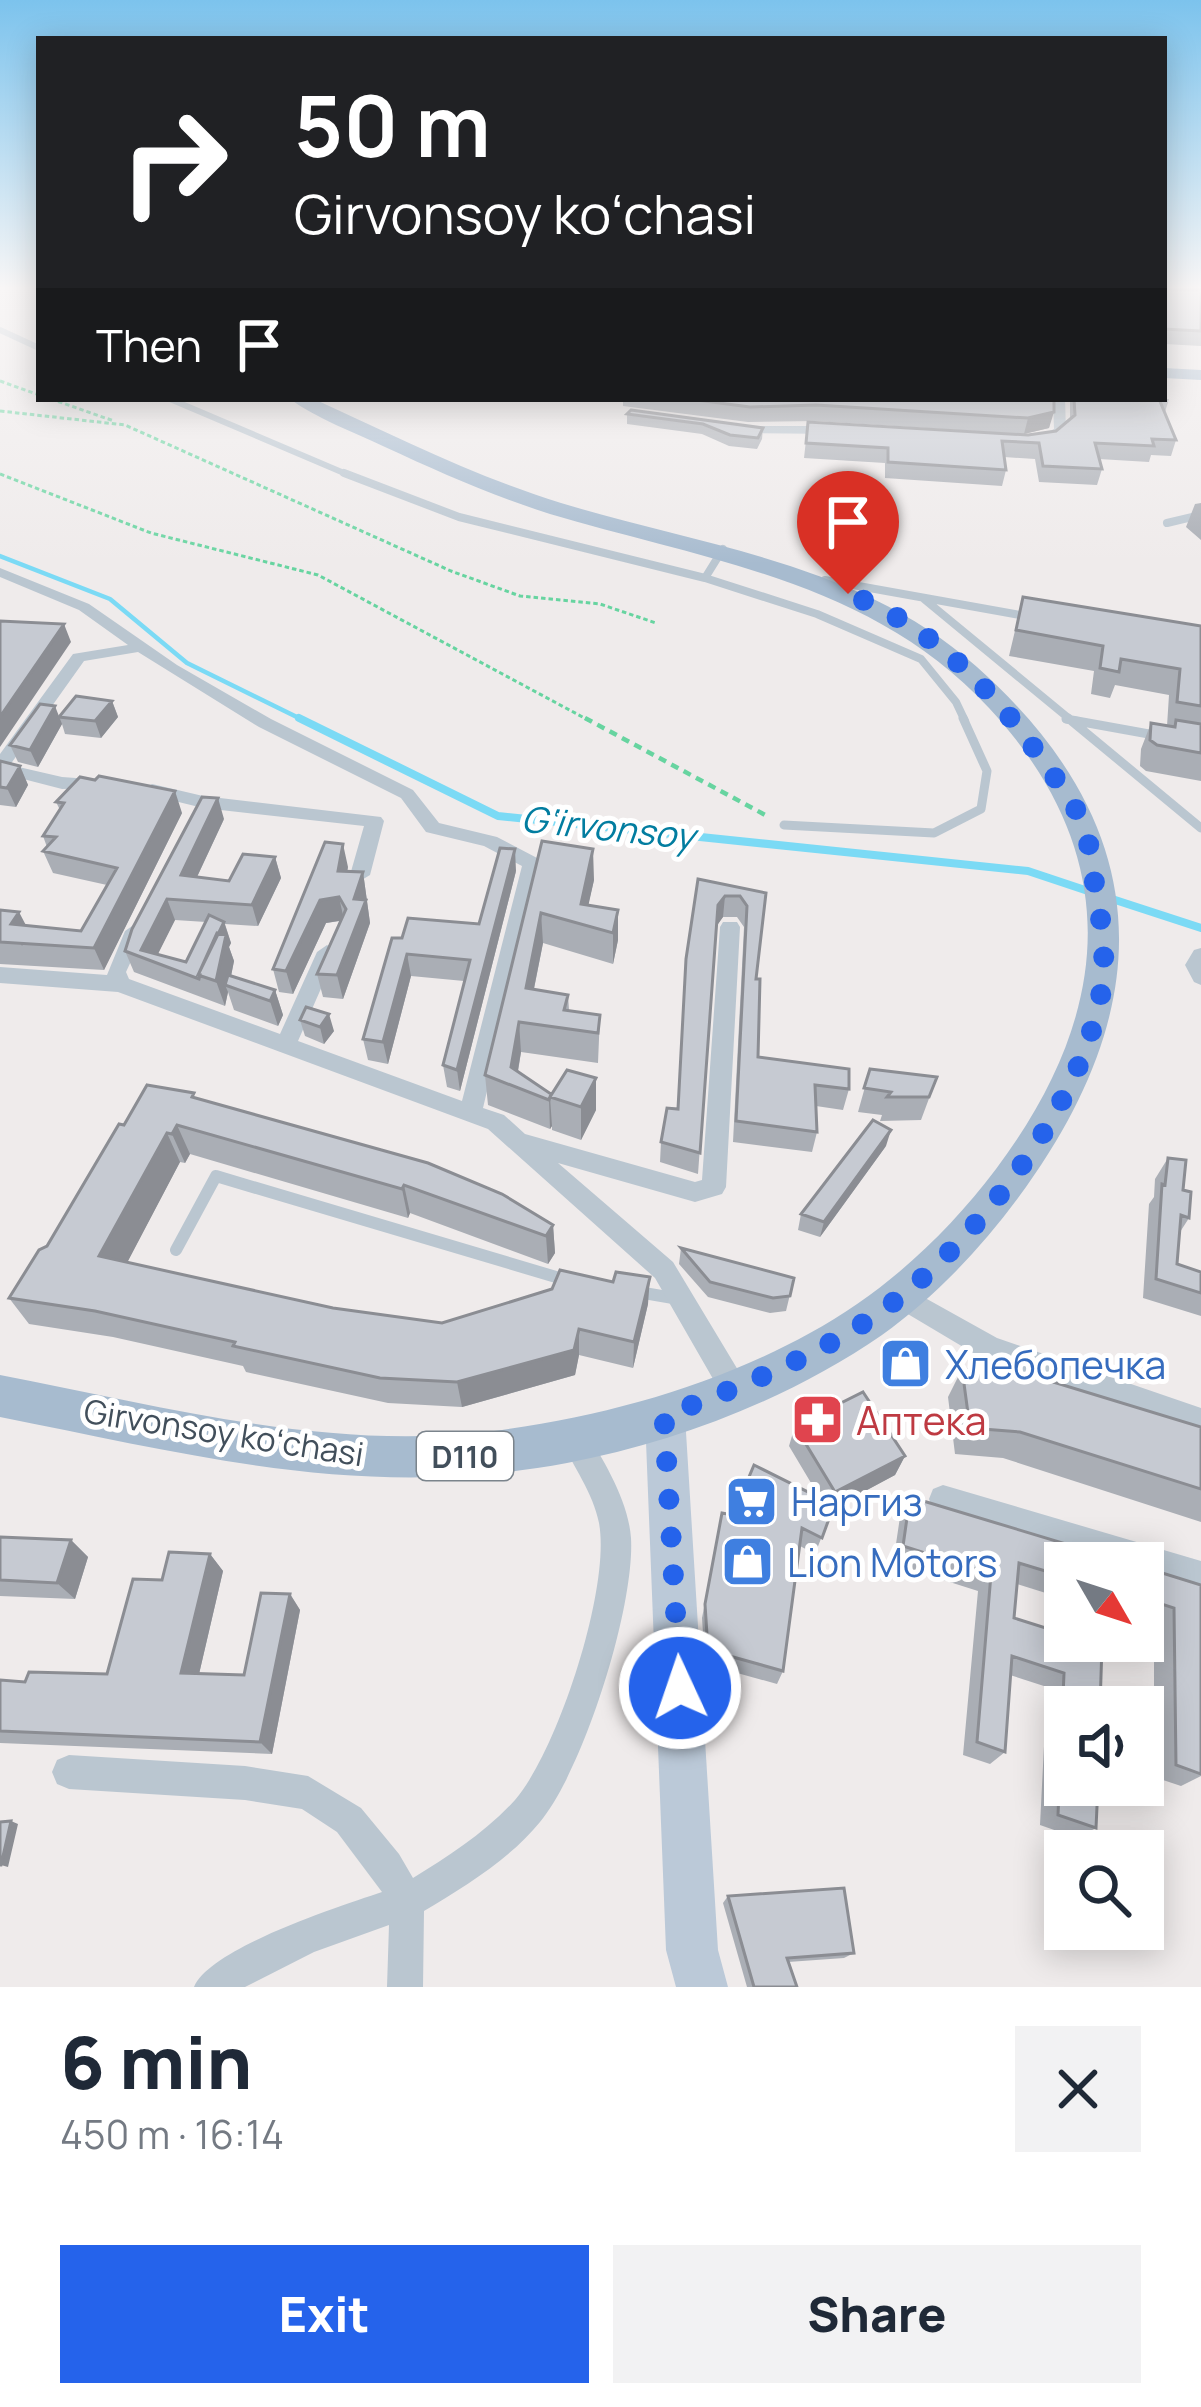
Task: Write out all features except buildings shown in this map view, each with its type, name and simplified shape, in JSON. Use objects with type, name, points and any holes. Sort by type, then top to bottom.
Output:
[{"type":"main road","name":"Girvonsoy koʻchasi","points":[[0,1396],[318,1452],[463,1456],[575,1439],[664,1416],[821,1347],[900,1296],[980,1217],[1040,1137],[1080,1058],[1103,978],[1097,898],[1084,827],[1030,742],[965,670],[886,611],[811,576],[526,499],[306,402]]},
{"type":"street","points":[[1024,442],[1048,439],[1060,431],[1059,402]]},
{"type":"street","points":[[715,427],[861,431]]},
{"type":"street","points":[[0,572],[84,607],[265,723],[407,794],[433,828],[490,841],[532,863],[470,1113]]},
{"type":"street","points":[[142,647],[79,657],[0,767],[62,783],[125,784],[203,802],[375,821],[360,875]]},
{"type":"street","points":[[192,823],[203,802]]},
{"type":"street","points":[[120,984],[116,972],[148,906]]},
{"type":"street","points":[[514,1140],[695,1192],[714,1187],[730,927]]},
{"type":"street","points":[[286,1044],[337,930]]},
{"type":"street","points":[[1201,956],[1195,965],[1201,977]]},
{"type":"street","points":[[0,974],[120,984],[496,1122],[664,1270],[734,1389]]},
{"type":"street","points":[[900,1296],[989,1348],[1201,1422]]},
{"type":"street","points":[[664,1416],[692,1950],[702,1987]]},
{"type":"street","points":[[212,1987],[249,1962],[338,1923],[407,1902],[488,1852],[534,1803],[572,1726],[604,1623],[616,1542],[607,1493],[575,1439]]},
{"type":"street","points":[[943,1499],[1201,1576]]},
{"type":"street","points":[[69,1772],[245,1783],[308,1792],[349,1820],[387,1866],[407,1902],[405,1987]]},
{"type":"lane","points":[[177,402],[298,456],[460,517],[705,578],[817,614],[922,659],[956,702],[987,771],[980,809],[934,833],[784,825]]},
{"type":"lane","points":[[1166,523],[1201,515]]},
{"type":"lane","points":[[705,578],[723,549]]},
{"type":"lane","points":[[811,576],[1039,618]]},
{"type":"lane","points":[[921,597],[1201,829]]},
{"type":"lane","points":[[1063,718],[1178,739]]},
{"type":"lane","points":[[176,1250],[216,1176],[582,1283]]},
{"type":"lane","points":[[622,1290],[682,1300]]},
{"type":"path","points":[[0,381],[36,393]]},
{"type":"path","points":[[60,402],[125,425],[451,571],[520,596],[600,604],[656,623]]},
{"type":"path","points":[[0,411],[125,425]]},
{"type":"path","points":[[0,474],[151,533],[318,574],[784,825]]},
{"type":"waterway","name":"G‘irvonsoy","points":[[0,556],[110,599],[187,663],[305,721]]},
{"type":"waterway","name":"G‘irvonsoy","points":[[299,718],[498,816],[1028,871],[1091,892]]},
{"type":"waterway","name":"G‘irvonsoy","points":[[1106,897],[1201,928]]},
{"type":"place","name":"Хлебопечка","points":[[906,1364]]},
{"type":"place","name":"Аптека","points":[[817,1420]]},
{"type":"place","name":"Наргиз","points":[[752,1501]]},
{"type":"place","name":"Lion Motors","points":[[748,1562]]},
{"type":"route","points":[[680,1688],[664,1416],[821,1347],[900,1296],[943,1257],[980,1217],[1040,1137],[1080,1058],[1103,978],[1097,898],[1084,827],[1058,782],[1015,723],[965,670],[907,624],[848,594]]}]
